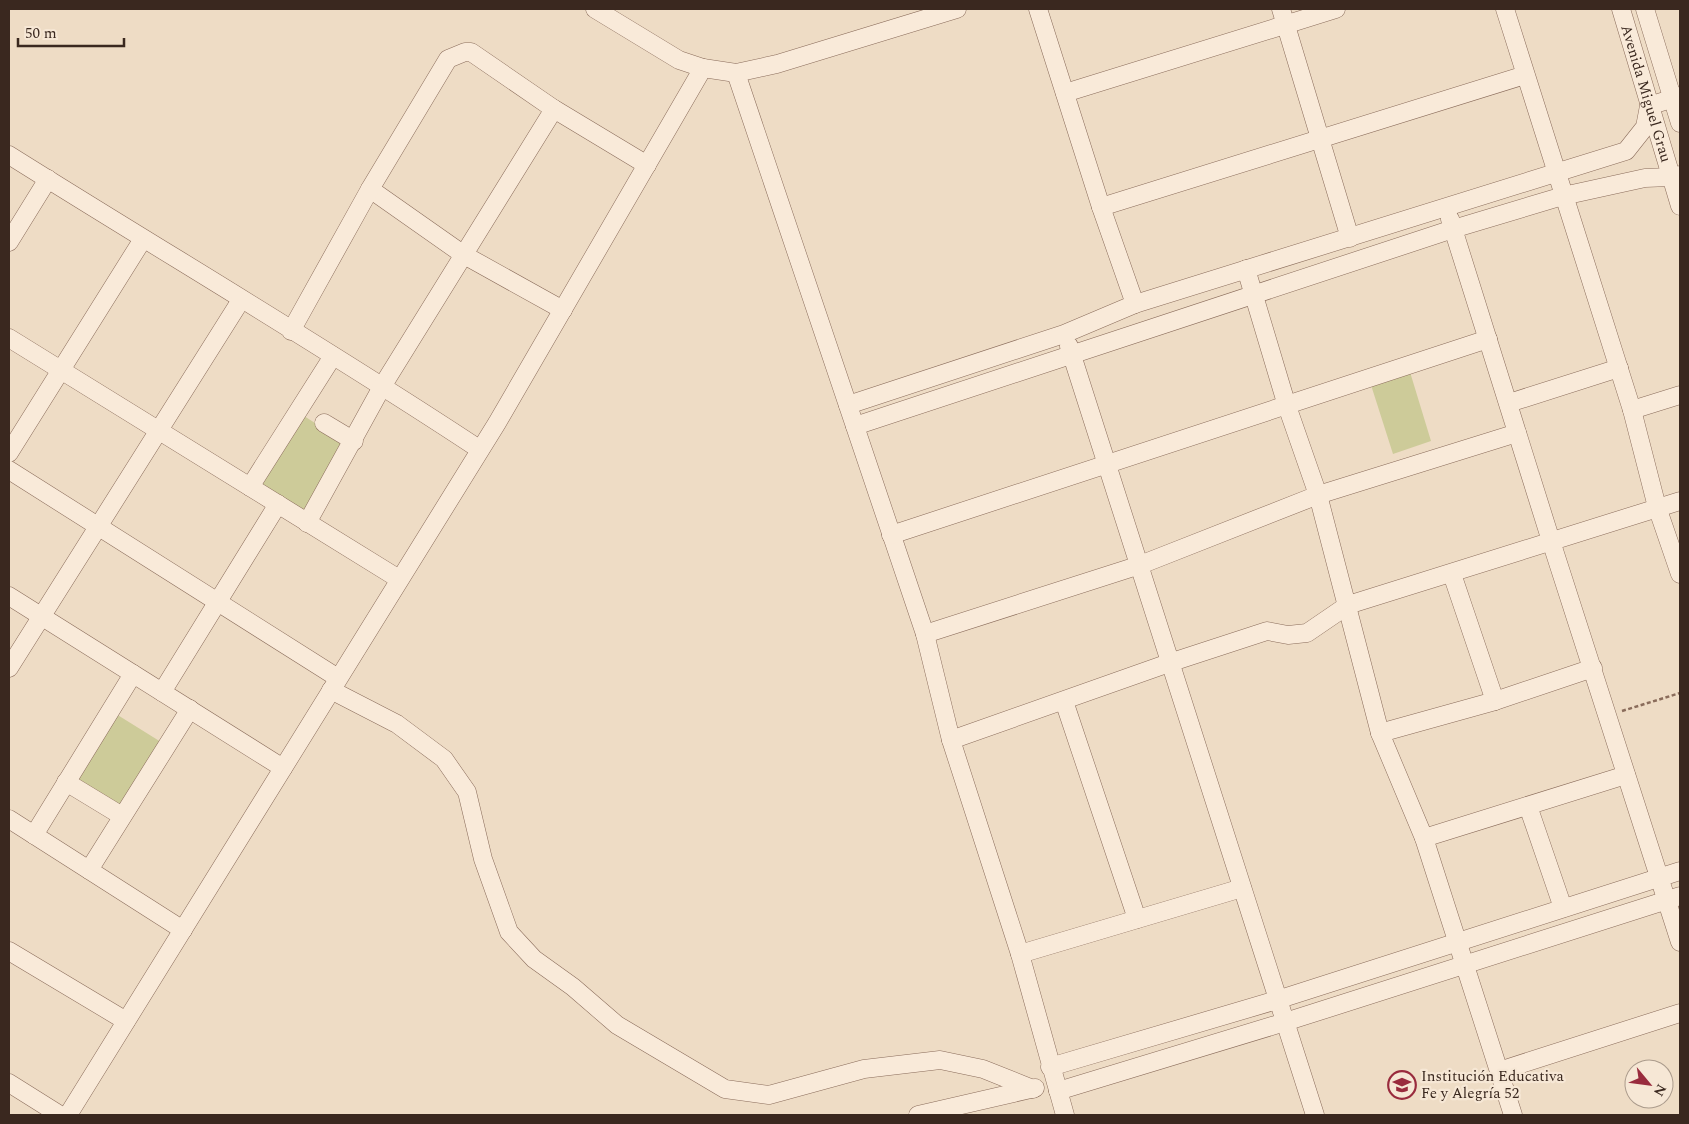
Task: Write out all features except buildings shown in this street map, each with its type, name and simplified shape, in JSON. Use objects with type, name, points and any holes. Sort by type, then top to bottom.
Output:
[{"type":"street","points":[[595,9],[663,51],[703,68],[736,74],[777,64],[957,9]]},
{"type":"street","points":[[1038,9],[1101,207],[1135,304]]},
{"type":"street","points":[[1065,93],[1284,17],[1336,9]]},
{"type":"street","points":[[1505,9],[1619,368],[1657,507],[1680,574]]},
{"type":"street","name":"Avenida Miguel Grau","points":[[1621,9],[1649,106],[1675,176],[1680,206]]},
{"type":"street","name":"Avenida Miguel Grau","points":[[1645,9],[1677,97],[1680,123]]},
{"type":"street","points":[[1284,17],[1350,238]]},
{"type":"street","points":[[291,331],[370,189],[442,66],[448,59],[456,55],[465,52],[478,55],[554,109],[647,165]]},
{"type":"street","points":[[68,1115],[479,449],[497,423],[703,68]]},
{"type":"street","points":[[736,74],[925,634],[951,740],[1020,954],[1065,1115]]},
{"type":"street","points":[[1101,207],[1526,75]]},
{"type":"street","points":[[848,406],[1064,334],[1135,304],[1626,151],[1644,127],[1649,106],[1677,97]]},
{"type":"street","points":[[307,523],[383,386],[554,109]]},
{"type":"street","points":[[9,155],[291,331],[383,386],[479,449]]},
{"type":"street","points":[[855,426],[1453,229],[1563,196],[1645,178],[1675,176]]},
{"type":"street","points":[[9,242],[48,179]]},
{"type":"street","points":[[370,189],[464,255],[563,310]]},
{"type":"street","points":[[1448,208],[1453,229],[1658,878],[1673,899],[1680,942]]},
{"type":"street","points":[[9,453],[143,239]]},
{"type":"street","points":[[1246,269],[1287,406],[1318,495],[1380,733],[1424,838],[1513,1115]]},
{"type":"street","points":[[9,668],[241,300]]},
{"type":"street","points":[[1064,334],[1140,565],[1169,663],[1315,1115]]},
{"type":"street","points":[[9,338],[399,579]]},
{"type":"street","points":[[891,535],[1488,339]]},
{"type":"street","points":[[250,488],[333,356]]},
{"type":"street","points":[[1509,404],[1619,368]]},
{"type":"street","points":[[1632,410],[1680,395]]},
{"type":"street","points":[[324,423],[354,441]]},
{"type":"street","points":[[925,634],[1140,565],[1318,495],[1517,432]]},
{"type":"street","points":[[9,470],[218,602],[334,684],[397,724],[444,760],[467,792],[483,859],[509,932],[534,959],[573,986],[617,1025],[725,1089],[769,1095],[864,1069],[940,1060],[983,1069],[1033,1089]]},
{"type":"street","points":[[951,740],[1169,663],[1267,631],[1288,636],[1307,633],[1318,628],[1348,605],[1452,574],[1680,501]]},
{"type":"street","points":[[162,692],[278,504]]},
{"type":"street","points":[[1452,574],[1495,701]]},
{"type":"street","points":[[9,596],[282,768]]},
{"type":"street","points":[[1380,733],[1495,701],[1593,668]]},
{"type":"street","points":[[34,835],[133,674]]},
{"type":"street","points":[[1064,701],[1137,919]]},
{"type":"street","points":[[88,870],[190,709]]},
{"type":"street","points":[[1424,838],[1626,775]]},
{"type":"street","points":[[66,782],[122,816]]},
{"type":"street","points":[[1528,806],[1563,908]]},
{"type":"street","points":[[9,819],[183,930]]},
{"type":"street","points":[[918,1115],[1033,1089],[1277,1000],[1680,871]]},
{"type":"street","points":[[1020,954],[1242,888]]},
{"type":"street","points":[[1054,1080],[1285,1022],[1673,899]]},
{"type":"street","points":[[9,951],[126,1021]]},
{"type":"street","points":[[1499,1071],[1680,1013]]},
{"type":"street","points":[[9,1083],[60,1115]]},
{"type":"path","points":[[1608,716],[1680,693]]},
{"type":"shaded area","points":[[1410,372],[1431,441],[1393,454],[1371,385]]},
{"type":"shaded area","points":[[304,416],[348,444],[302,514],[259,488]]},
{"type":"shaded area","points":[[116,714],[161,742],[119,809],[73,780]]},
{"type":"place","name":"Institución Educativa Fe y Alegría 52","points":[[1402,1085]]}]
